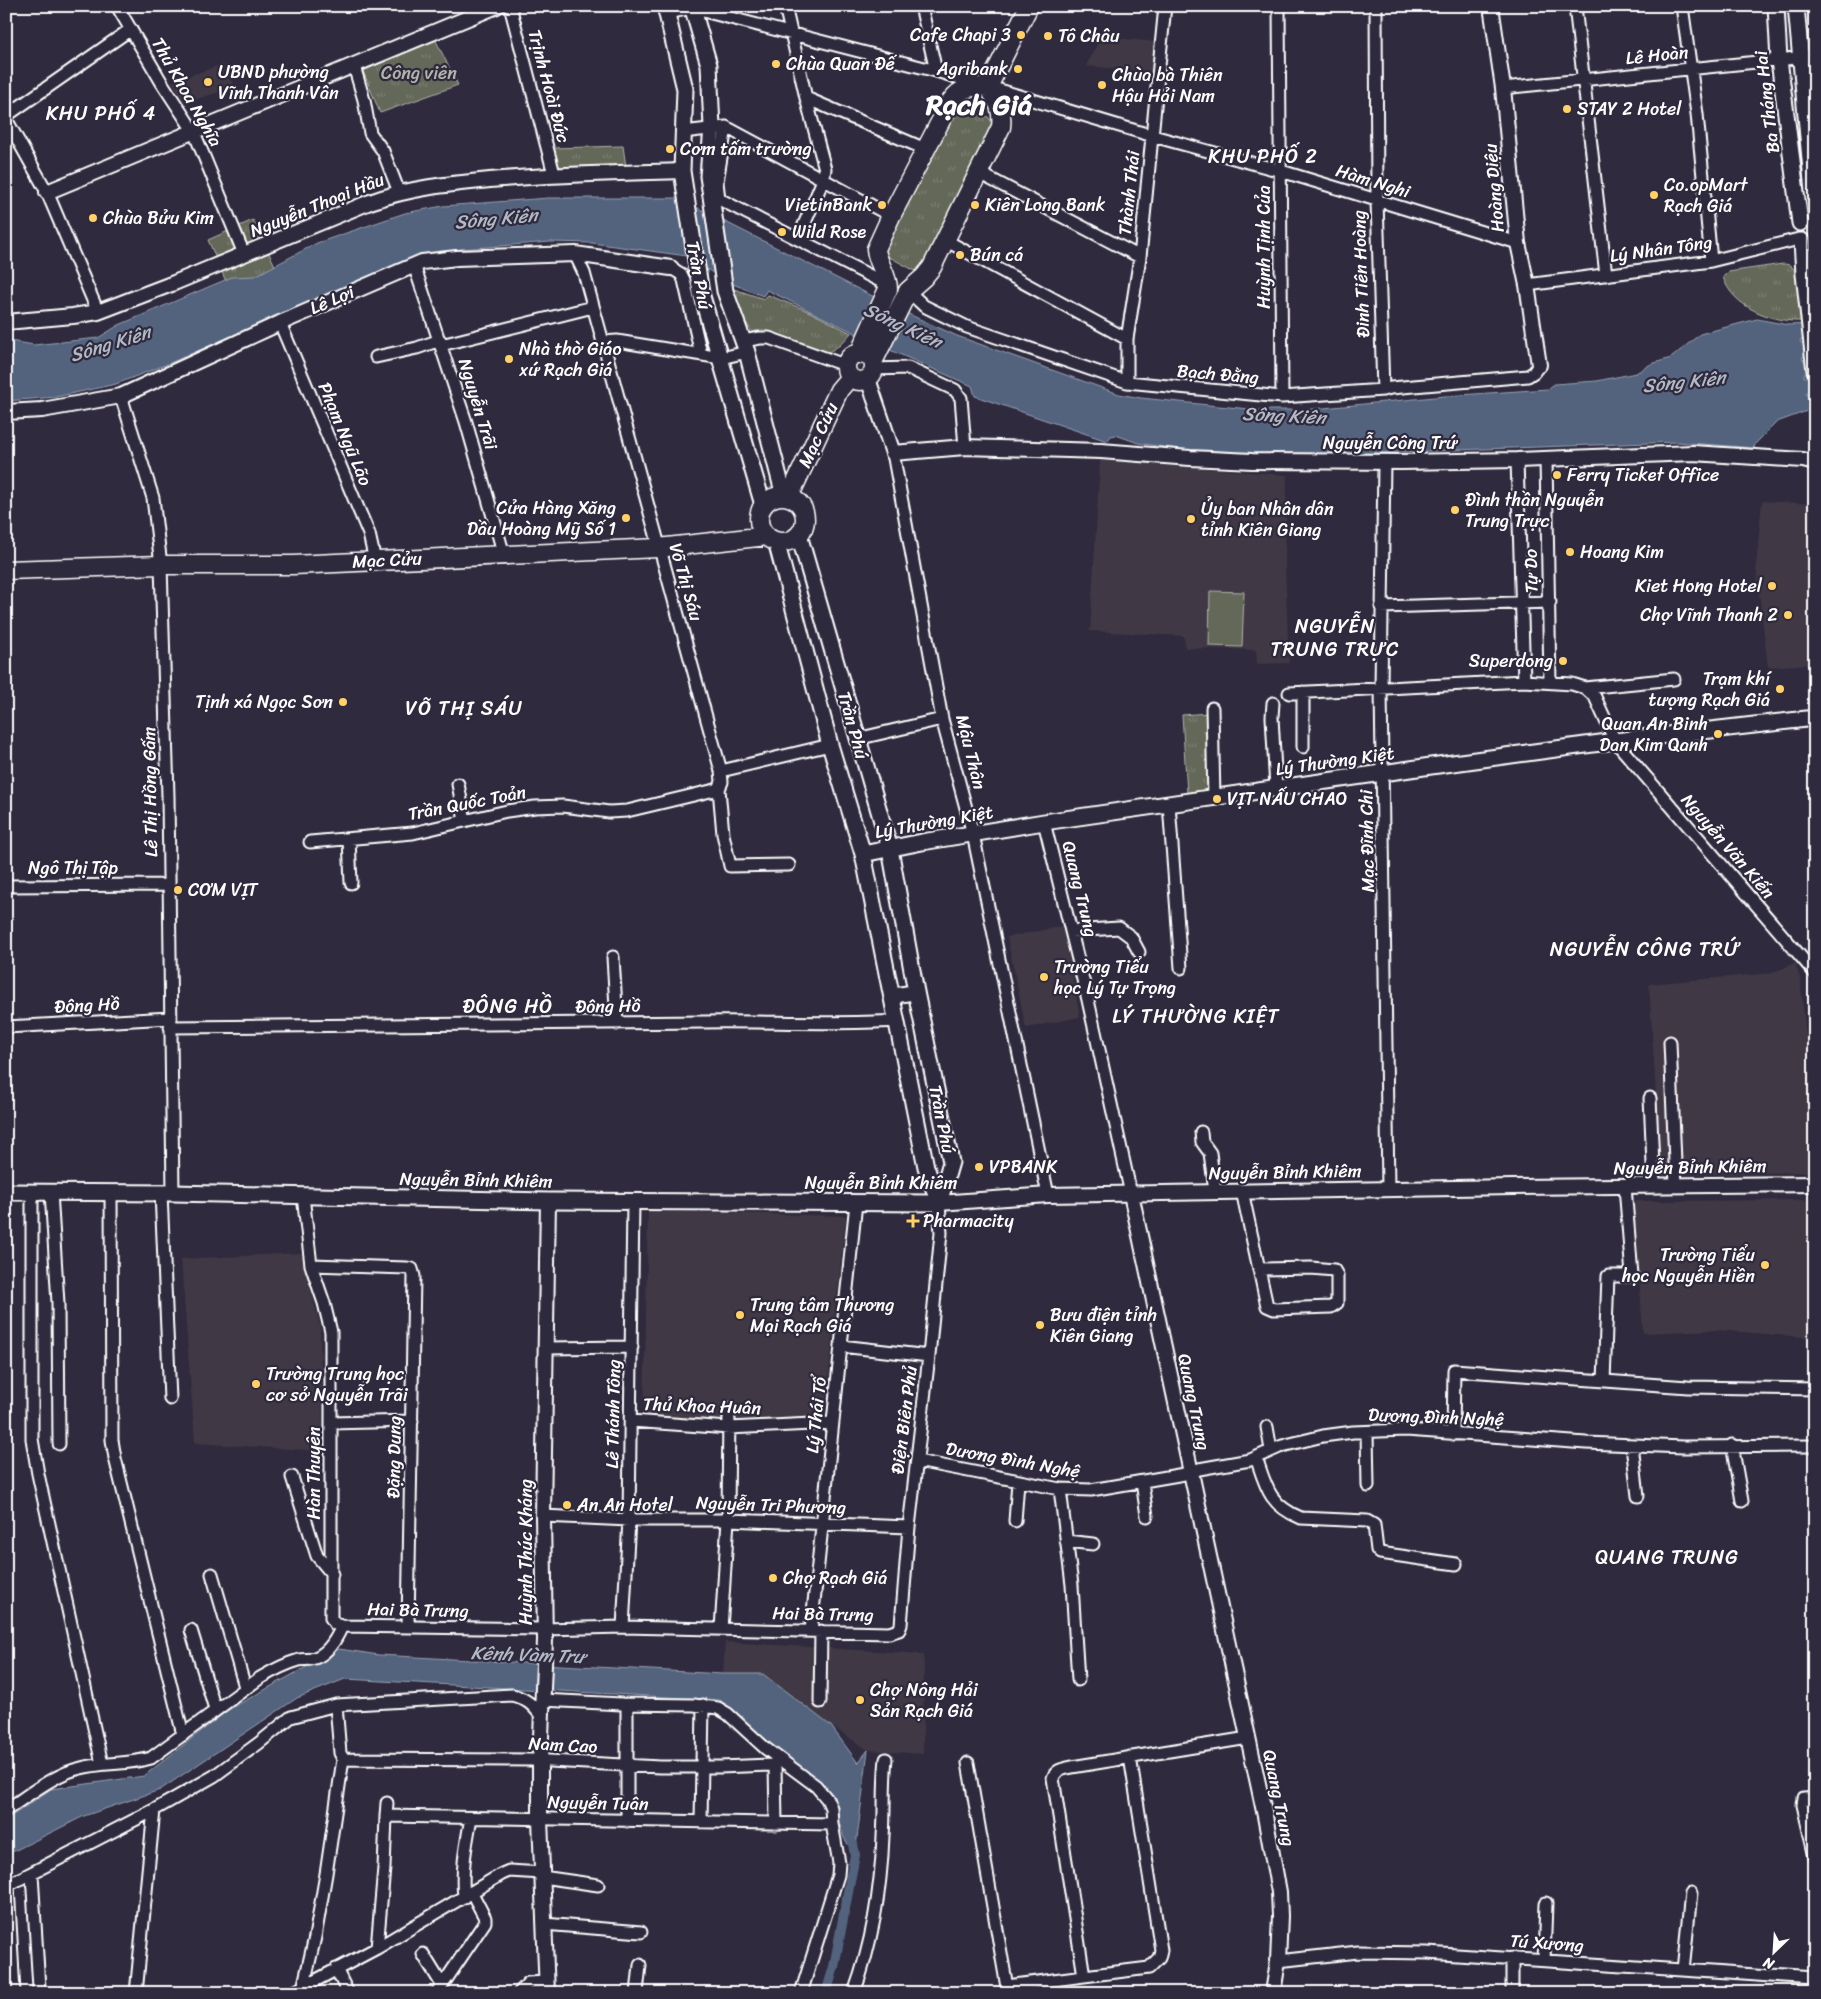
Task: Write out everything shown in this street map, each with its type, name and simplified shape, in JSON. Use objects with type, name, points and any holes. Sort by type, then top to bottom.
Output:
[{"type":"main road","points":[[988,87],[1029,6]]},
{"type":"main road","name":"Ba Tháng Hai","points":[[1776,6],[1780,60],[1808,222],[1798,228],[1806,241]]},
{"type":"main road","name":"Ba Tháng Hai","points":[[1796,6],[1807,56],[1815,214]]},
{"type":"main road","name":"Trần Phú","points":[[692,7],[708,65],[719,127],[708,176],[725,291],[745,346],[786,496],[797,501],[803,509],[804,527],[799,535],[890,849],[916,992],[951,1162],[938,1204]]},
{"type":"main road","name":"Trần Phú","points":[[666,10],[685,89],[682,177],[700,294],[721,358],[763,505],[759,516],[760,527],[772,539],[863,854],[926,1167],[938,1204]]},
{"type":"main road","points":[[864,363],[888,287],[876,249],[925,149],[956,94],[968,87],[988,87]]},
{"type":"main road","points":[[864,363],[912,288],[928,273],[1001,128],[1000,106],[988,87]]},
{"type":"main road","points":[[1806,241],[1806,298],[1815,372]]},
{"type":"main road","points":[[882,267],[912,288]]},
{"type":"main road","name":"Mạc Cửu","points":[[786,496],[839,390],[864,363]]},
{"type":"main road","points":[[763,505],[776,496],[786,496]]},
{"type":"main road","points":[[772,539],[788,541],[799,535]]},
{"type":"main road","name":"Mạc Cửu","points":[[6,570],[161,565],[293,565],[658,548],[772,539]]},
{"type":"main road","name":"Lý Thường Kiệt","points":[[863,854],[922,842],[1044,822],[1431,766],[1615,741],[1815,718]]},
{"type":"main road","points":[[830,745],[857,739]]},
{"type":"main road","name":"Nguyễn Bỉnh Khiêm","points":[[6,1192],[111,1192],[548,1201],[938,1204]]},
{"type":"street","name":"Thủ Khoa Nghĩa","points":[[117,6],[162,83],[194,132],[244,254]]},
{"type":"street","points":[[48,192],[497,6]]},
{"type":"street","name":"Trịnh Hoài Đức","points":[[510,6],[554,174]]},
{"type":"street","points":[[785,6],[806,98],[825,169],[823,180],[798,239]]},
{"type":"street","points":[[921,6],[936,71]]},
{"type":"street","name":"Thành Thái","points":[[1127,382],[1128,339],[1140,257],[1165,6]]},
{"type":"street","name":"Huỳnh Tịnh Của","points":[[1279,6],[1282,397]]},
{"type":"street","name":"Đinh Tiên Hoàng","points":[[1376,6],[1376,201],[1383,390]]},
{"type":"street","name":"Hoàng Diệu","points":[[1492,6],[1504,88],[1518,242],[1527,285],[1538,365]]},
{"type":"street","points":[[1575,6],[1582,80],[1606,275]]},
{"type":"street","points":[[1682,6],[1692,69],[1711,261]]},
{"type":"street","points":[[666,10],[692,7]]},
{"type":"street","name":"Hàm Nghi","points":[[692,7],[936,71],[1518,242]]},
{"type":"street","points":[[98,312],[48,192],[6,117],[131,29]]},
{"type":"street","name":"Lê Hoàn","points":[[1504,88],[1807,56]]},
{"type":"street","points":[[354,66],[364,100],[370,133],[383,151],[399,192]]},
{"type":"street","points":[[806,98],[925,149]]},
{"type":"street","points":[[719,127],[717,182],[719,199],[888,287]]},
{"type":"street","points":[[684,132],[719,127],[891,216]]},
{"type":"street","points":[[979,173],[1140,257]]},
{"type":"street","name":"Nguyễn Thoại Hầu","points":[[6,322],[98,312],[399,192],[444,184],[554,174],[682,177]]},
{"type":"street","points":[[945,240],[1128,339]]},
{"type":"street","name":"Lý Nhân Tông","points":[[1527,285],[1711,261],[1806,241]]},
{"type":"street","name":"Lê Lợi","points":[[6,412],[42,410],[121,396],[280,323],[427,261],[457,258],[575,254],[671,268]]},
{"type":"street","name":"Võ Thị Sáu","points":[[575,254],[584,273],[658,548],[721,771],[722,782],[719,789],[723,834],[730,866],[790,865]]},
{"type":"street","name":"Nguyễn Trãi","points":[[414,265],[466,422],[504,555]]},
{"type":"street","points":[[671,268],[681,274],[684,280],[701,354]]},
{"type":"street","name":"Bạch Đằng","points":[[912,288],[924,306],[967,327],[1127,382],[1282,397],[1383,390],[1528,376],[1534,372],[1538,365]]},
{"type":"street","points":[[376,357],[593,308]]},
{"type":"street","name":"Phạm Ngũ Lão","points":[[280,323],[368,534],[375,561]]},
{"type":"street","points":[[602,342],[617,341],[721,358],[760,338],[769,338],[864,363],[908,368],[955,390],[961,398],[964,447]]},
{"type":"street","name":"Mậu Thân","points":[[864,363],[893,453],[942,719],[973,834],[1048,1195]]},
{"type":"street","name":"Lê Thị Hồng Gấm","points":[[121,396],[153,498],[161,565],[168,780],[170,1022],[167,1193],[170,1399]]},
{"type":"street","name":"Nguyễn Công Trứ","points":[[893,453],[964,447],[1243,460],[1384,462],[1517,460],[1693,453],[1803,460],[1815,463]]},
{"type":"street","name":"Tự Do","points":[[1546,459],[1550,682]]},
{"type":"street","name":"Tự Do","points":[[1517,460],[1524,681]]},
{"type":"street","name":"Mạc Đĩnh Chi","points":[[1384,462],[1381,689],[1388,1189]]},
{"type":"street","points":[[1381,606],[1550,602]]},
{"type":"street","points":[[1289,693],[1524,681],[1572,684],[1585,688],[1674,679]]},
{"type":"street","name":"Nguyễn Văn Kiến","points":[[1585,688],[1595,697],[1615,741],[1815,973]]},
{"type":"street","points":[[1303,692],[1303,747]]},
{"type":"street","points":[[1274,703],[1272,717],[1276,789]]},
{"type":"street","points":[[1212,708],[1214,798]]},
{"type":"street","points":[[857,739],[942,719]]},
{"type":"street","points":[[721,771],[830,745]]},
{"type":"street","points":[[458,784],[465,820]]},
{"type":"street","name":"Trần Quốc Toản","points":[[310,842],[413,833],[507,811],[536,807],[563,806],[610,812],[627,811],[719,789]]},
{"type":"street","points":[[1169,804],[1181,968]]},
{"type":"street","name":"Quang Trung","points":[[1044,822],[1131,1194],[1248,1738],[1279,1892],[1278,1961],[1273,1993]]},
{"type":"street","points":[[349,839],[351,883]]},
{"type":"street","name":"Ngô Thị Tập","points":[[6,886],[169,885]]},
{"type":"street","points":[[1071,931],[1119,928],[1130,937],[1138,952]]},
{"type":"street","points":[[613,957],[617,1024]]},
{"type":"street","points":[[892,996],[916,992]]},
{"type":"street","name":"Đông Hồ","points":[[6,1027],[170,1022],[617,1024],[727,1022],[852,1024],[897,1021]]},
{"type":"street","points":[[1670,1042],[1676,1186]]},
{"type":"street","points":[[1650,1098],[1654,1186]]},
{"type":"street","points":[[1202,1132],[1202,1142],[1210,1152],[1215,1191]]},
{"type":"street","name":"Nguyễn Bỉnh Khiêm","points":[[938,1204],[1048,1195],[1215,1191],[1815,1184]]},
{"type":"street","points":[[1604,1381],[1608,1276],[1632,1276],[1625,1186]]},
{"type":"street","points":[[1242,1191],[1260,1269],[1265,1302],[1270,1308],[1330,1306],[1336,1303],[1336,1275],[1334,1270],[1311,1268],[1260,1269]]},
{"type":"street","points":[[32,1192],[32,1439],[38,1474],[102,1764]]},
{"type":"street","points":[[51,1192],[58,1303],[59,1444]]},
{"type":"street","points":[[111,1192],[112,1440],[183,1735]]},
{"type":"street","name":"Hàn Thuyên","points":[[303,1196],[311,1265],[329,1318],[331,1332],[332,1574],[330,1618],[335,1624],[342,1626]]},
{"type":"street","name":"Huỳnh Thúc Kháng","points":[[547,1987],[540,1819],[540,1761],[545,1635],[544,1516],[548,1201]]},
{"type":"street","name":"Lê Thánh Tông","points":[[623,1627],[629,1520],[633,1201]]},
{"type":"street","name":"Lý Thái Tổ","points":[[820,1702],[816,1631],[823,1524],[856,1203]]},
{"type":"street","name":"Điện Biên Phủ","points":[[889,1633],[899,1630],[901,1625],[909,1527],[929,1356],[940,1233],[938,1204]]},
{"type":"street","name":"Đặng Dung","points":[[311,1265],[407,1268],[412,1269],[414,1276],[408,1626]]},
{"type":"street","points":[[841,1346],[929,1356]]},
{"type":"street","points":[[546,1348],[632,1348]]},
{"type":"street","points":[[1453,1434],[1454,1370],[1688,1387],[1815,1389]]},
{"type":"street","points":[[721,1629],[728,1520],[729,1408]]},
{"type":"street","points":[[331,1423],[412,1421]]},
{"type":"street","name":"Thủ Khoa Huân","points":[[631,1421],[729,1428],[832,1423]]},
{"type":"street","points":[[1267,1427],[1272,1450]]},
{"type":"street","name":"Dương Đình Nghệ","points":[[917,1461],[1018,1482],[1060,1489],[1091,1490],[1190,1473],[1199,1469],[1256,1457],[1272,1450],[1324,1436],[1368,1432],[1406,1430],[1683,1447],[1732,1445],[1815,1446]]},
{"type":"street","points":[[1368,1432],[1368,1486]]},
{"type":"street","points":[[1632,1445],[1638,1496]]},
{"type":"street","points":[[1732,1445],[1742,1500]]},
{"type":"street","points":[[1256,1457],[1273,1500],[1294,1516],[1301,1518],[1367,1521],[1374,1525],[1377,1550],[1380,1553],[1456,1564]]},
{"type":"street","points":[[292,1478],[317,1556],[332,1574]]},
{"type":"street","points":[[1015,1521],[1018,1482]]},
{"type":"street","points":[[1142,1482],[1147,1516]]},
{"type":"street","points":[[1060,1489],[1072,1584],[1078,1680]]},
{"type":"street","name":"Nguyễn Tri Phương","points":[[544,1516],[629,1520],[728,1520],[909,1527]]},
{"type":"street","points":[[1066,1541],[1092,1544]]},
{"type":"street","points":[[212,1574],[245,1687]]},
{"type":"street","name":"Hai Bà Trưng","points":[[6,1810],[60,1776],[79,1768],[140,1761],[150,1758],[245,1687],[274,1670],[300,1660],[312,1659],[321,1655],[329,1649],[342,1626],[408,1626],[545,1635],[623,1627],[889,1633]]},
{"type":"street","points":[[191,1630],[215,1709]]},
{"type":"street","points":[[14,1992],[7,1886],[154,1810],[214,1776],[291,1717],[336,1705],[512,1695],[525,1699],[532,1704],[542,1717]]},
{"type":"street","points":[[543,1696],[627,1704],[703,1705],[724,1710],[778,1762],[816,1786],[831,1808],[826,1825],[839,1863],[838,1875],[801,1993]]},
{"type":"street","points":[[627,1704],[627,1821]]},
{"type":"street","points":[[299,1992],[314,1937],[326,1874],[343,1759],[340,1748],[336,1705]]},
{"type":"street","points":[[701,1822],[703,1705]]},
{"type":"street","points":[[1084,1976],[1053,1778],[1054,1773],[1059,1770],[1130,1757],[1248,1738]]},
{"type":"street","points":[[968,1763],[1008,1990],[1084,1976],[1149,1968],[1159,1958],[1161,1950],[1130,1757]]},
{"type":"street","name":"Nam Cao","points":[[343,1759],[540,1761],[702,1767],[778,1762]]},
{"type":"street","points":[[854,1993],[864,1966],[873,1931],[880,1890],[884,1833],[883,1783],[886,1759]]},
{"type":"street","points":[[776,1824],[778,1762]]},
{"type":"street","points":[[1815,1798],[1806,1798],[1803,1803],[1815,1857]]},
{"type":"street","points":[[377,1948],[387,1803]]},
{"type":"street","points":[[136,1993],[154,1810]]},
{"type":"street","name":"Nguyễn Tuân","points":[[386,1816],[826,1825]]},
{"type":"street","points":[[439,1989],[485,1922],[485,1918],[468,1895],[462,1870],[471,1818]]},
{"type":"street","points":[[299,1992],[509,1871],[598,1885]]},
{"type":"street","points":[[32,1874],[39,1988]]},
{"type":"street","points":[[1683,1970],[1691,1893]]},
{"type":"street","points":[[1544,1961],[1546,1903]]},
{"type":"street","points":[[544,1924],[641,1932]]},
{"type":"street","name":"Tú Xương","points":[[1278,1961],[1358,1952],[1427,1953],[1815,1980]]},
{"type":"street","points":[[423,1954],[439,1989]]},
{"type":"street","points":[[1512,1958],[1512,1993]]},
{"type":"street","points":[[637,1993],[640,1965]]},
{"type":"street","points":[[336,1969],[348,1993]]},
{"type":"street","points":[[519,1993],[528,1983],[547,1987]]},
{"type":"shaded area","points":[[1101,37],[1159,42],[1155,72],[1086,66]]},
{"type":"shaded area","points":[[223,64],[235,87],[185,103],[172,82]]},
{"type":"shaded area","name":"Ủy ban Nhân dân tỉnh Kiên Giang","points":[[1100,460],[1287,475],[1285,564],[1289,663],[1257,664],[1256,650],[1185,648],[1184,636],[1090,631]]},
{"type":"shaded area","name":"Chợ Vĩnh Thanh 2","points":[[1762,501],[1815,504],[1815,664],[1768,667],[1756,567]]},
{"type":"shaded area","name":"Trường Tiểu học Lý Tự Trọng","points":[[1063,926],[1080,1017],[1026,1028],[1007,937]]},
{"type":"shaded area","points":[[1795,963],[1800,978],[1814,1110],[1815,1172],[1661,1175],[1649,984],[1772,973]]},
{"type":"shaded area","points":[[1815,1200],[1815,1338],[1716,1330],[1643,1333],[1634,1201]]},
{"type":"shaded area","name":"Trung tâm Thương Mại Rạch Giá","points":[[648,1211],[846,1216],[824,1415],[819,1420],[647,1419],[644,1416]]},
{"type":"shaded area","name":"Trường Trung học cơ sở Nguyễn Trãi","points":[[301,1253],[320,1325],[323,1451],[195,1443],[181,1259]]},
{"type":"shaded area","name":"Chợ Nông Hải Sản Rạch Giá","points":[[725,1642],[924,1654],[923,1754],[868,1750],[831,1726],[763,1674],[723,1674]]},
{"type":"green space","name":"Công viên","points":[[435,39],[458,85],[380,113],[363,71]]},
{"type":"green space","points":[[956,102],[988,117],[994,125],[926,270],[919,273],[882,253]]},
{"type":"green space","points":[[623,146],[626,167],[560,170],[554,148]]},
{"type":"green space","points":[[253,220],[280,276],[231,293],[208,240]]},
{"type":"green space","points":[[1783,264],[1791,266],[1796,274],[1802,318],[1800,321],[1777,319],[1754,311],[1735,297],[1723,277],[1728,272]]},
{"type":"green space","points":[[731,288],[764,299],[768,295],[810,312],[851,333],[840,345],[829,352],[753,334],[732,299]]},
{"type":"green space","points":[[1210,591],[1244,592],[1242,647],[1209,646]]},
{"type":"green space","points":[[1208,713],[1210,789],[1187,793],[1182,715]]},
{"type":"water","name":"Sông Kiên","points":[[548,198],[678,198],[902,311],[957,336],[1119,394],[1141,398],[1261,410],[1303,410],[1445,396],[1548,389],[1554,384],[1597,381],[1636,373],[1651,364],[1671,358],[1700,334],[1757,319],[1788,325],[1815,324],[1815,338],[1800,340],[1801,343],[1815,341],[1815,355],[1802,357],[1803,360],[1815,358],[1815,373],[1804,374],[1804,377],[1815,376],[1815,391],[1806,392],[1806,395],[1815,394],[1815,408],[1777,422],[1755,444],[1754,448],[1677,442],[1235,458],[1138,443],[1116,435],[1111,436],[1107,441],[975,396],[972,386],[890,350],[767,290],[763,296],[725,281],[687,256],[592,243],[550,242],[462,249],[422,255],[398,263],[170,363],[116,384],[56,397],[6,401],[6,345],[10,341],[34,345],[98,338],[119,325],[232,277],[255,276],[317,243],[405,213],[443,206]]},
{"type":"water","points":[[339,1649],[379,1655],[723,1674],[763,1674],[831,1726],[858,1763],[868,1750],[855,1855],[844,1838],[830,1794],[720,1700],[345,1679],[297,1698],[160,1790],[84,1816],[6,1855],[6,1820],[51,1789],[144,1776],[228,1710]]},
{"type":"waterway","name":"Kênh Vàm Trư","points":[[826,1993],[834,1967],[855,1855],[853,1844]]},
{"type":"place","name":"Cafe Chapi 3","points":[[1021,35]]},
{"type":"place","name":"Tô Châu","points":[[1048,36]]},
{"type":"place","name":"Chùa Quan Đế","points":[[776,64]]},
{"type":"place","name":"Agribank","points":[[1018,69]]},
{"type":"place","name":"UBND phường Vĩnh Thanh Vân","points":[[208,82]]},
{"type":"place","name":"Chùa bà Thiên Hậu Hải Nam","points":[[1102,85]]},
{"type":"place","name":"STAY 2 Hotel","points":[[1567,109]]},
{"type":"place","name":"Cơm tấm trường","points":[[670,149]]},
{"type":"place","name":"Co.opMart Rạch Giá","points":[[1654,195]]},
{"type":"place","name":"VietinBank","points":[[882,205]]},
{"type":"place","name":"Kiên Long Bank","points":[[975,205]]},
{"type":"place","name":"Chùa Bửu Kim","points":[[93,218]]},
{"type":"place","name":"Wild Rose","points":[[782,232]]},
{"type":"place","name":"Bún cá","points":[[960,255]]},
{"type":"place","name":"Nhà thờ Giáo xứ Rạch Giá","points":[[509,359]]},
{"type":"place","name":"Ferry Ticket Office","points":[[1557,475]]},
{"type":"place","name":"Đình thần Nguyễn Trung Trực","points":[[1455,510]]},
{"type":"place","name":"Cửa Hàng Xăng Dầu Hoàng Mỹ Số 1","points":[[626,518]]},
{"type":"place","name":"Ủy ban Nhân dân tỉnh Kiên Giang","points":[[1191,519]]},
{"type":"place","name":"Hoang Kim","points":[[1570,552]]},
{"type":"place","name":"Kiet Hong Hotel","points":[[1772,586]]},
{"type":"place","name":"Chợ Vĩnh Thanh 2","points":[[1788,615]]},
{"type":"place","name":"Superdong","points":[[1563,661]]},
{"type":"place","name":"Trạm khí tượng Rạch Giá","points":[[1780,689]]},
{"type":"place","name":"Tịnh xá Ngọc Sơn","points":[[343,702]]},
{"type":"place","name":"Quan An Binh Dan Kim Qanh","points":[[1718,734]]},
{"type":"place","name":"VỊT NẤU CHAO","points":[[1217,799]]},
{"type":"place","name":"CƠM VỊT","points":[[178,890]]},
{"type":"place","name":"Trường Tiểu học Lý Tự Trọng","points":[[1044,977]]},
{"type":"place","name":"VPBANK","points":[[979,1167]]},
{"type":"place","name":"Pharmacity","points":[[913,1221]]},
{"type":"place","name":"Trường Tiểu học Nguyễn Hiền","points":[[1765,1265]]},
{"type":"place","name":"Trung tâm Thương Mại Rạch Giá","points":[[740,1315]]},
{"type":"place","name":"Bưu điện tỉnh Kiên Giang","points":[[1040,1325]]},
{"type":"place","name":"Trường Trung học cơ sở Nguyễn Trãi","points":[[256,1384]]},
{"type":"place","name":"An An Hotel","points":[[567,1505]]},
{"type":"place","name":"Chợ Rạch Giá","points":[[773,1578]]},
{"type":"place","name":"Chợ Nông Hải Sản Rạch Giá","points":[[860,1700]]},
{"type":"district","name":"Rạch Giá","points":[[979,104]]},
{"type":"district","name":"KHU PHỐ 4","points":[[101,113]]},
{"type":"district","name":"KHU PHỐ 2","points":[[1263,156]]},
{"type":"district","name":"NGUYỄN TRUNG TRỰC","points":[[1335,638]]},
{"type":"district","name":"VÕ THỊ SÁU","points":[[464,708]]},
{"type":"district","name":"NGUYỄN CÔNG TRỨ","points":[[1645,949]]},
{"type":"district","name":"ĐÔNG HỒ","points":[[508,1006]]},
{"type":"district","name":"LÝ THƯỜNG KIỆT","points":[[1196,1016]]},
{"type":"district","name":"QUANG TRUNG","points":[[1667,1557]]}]
